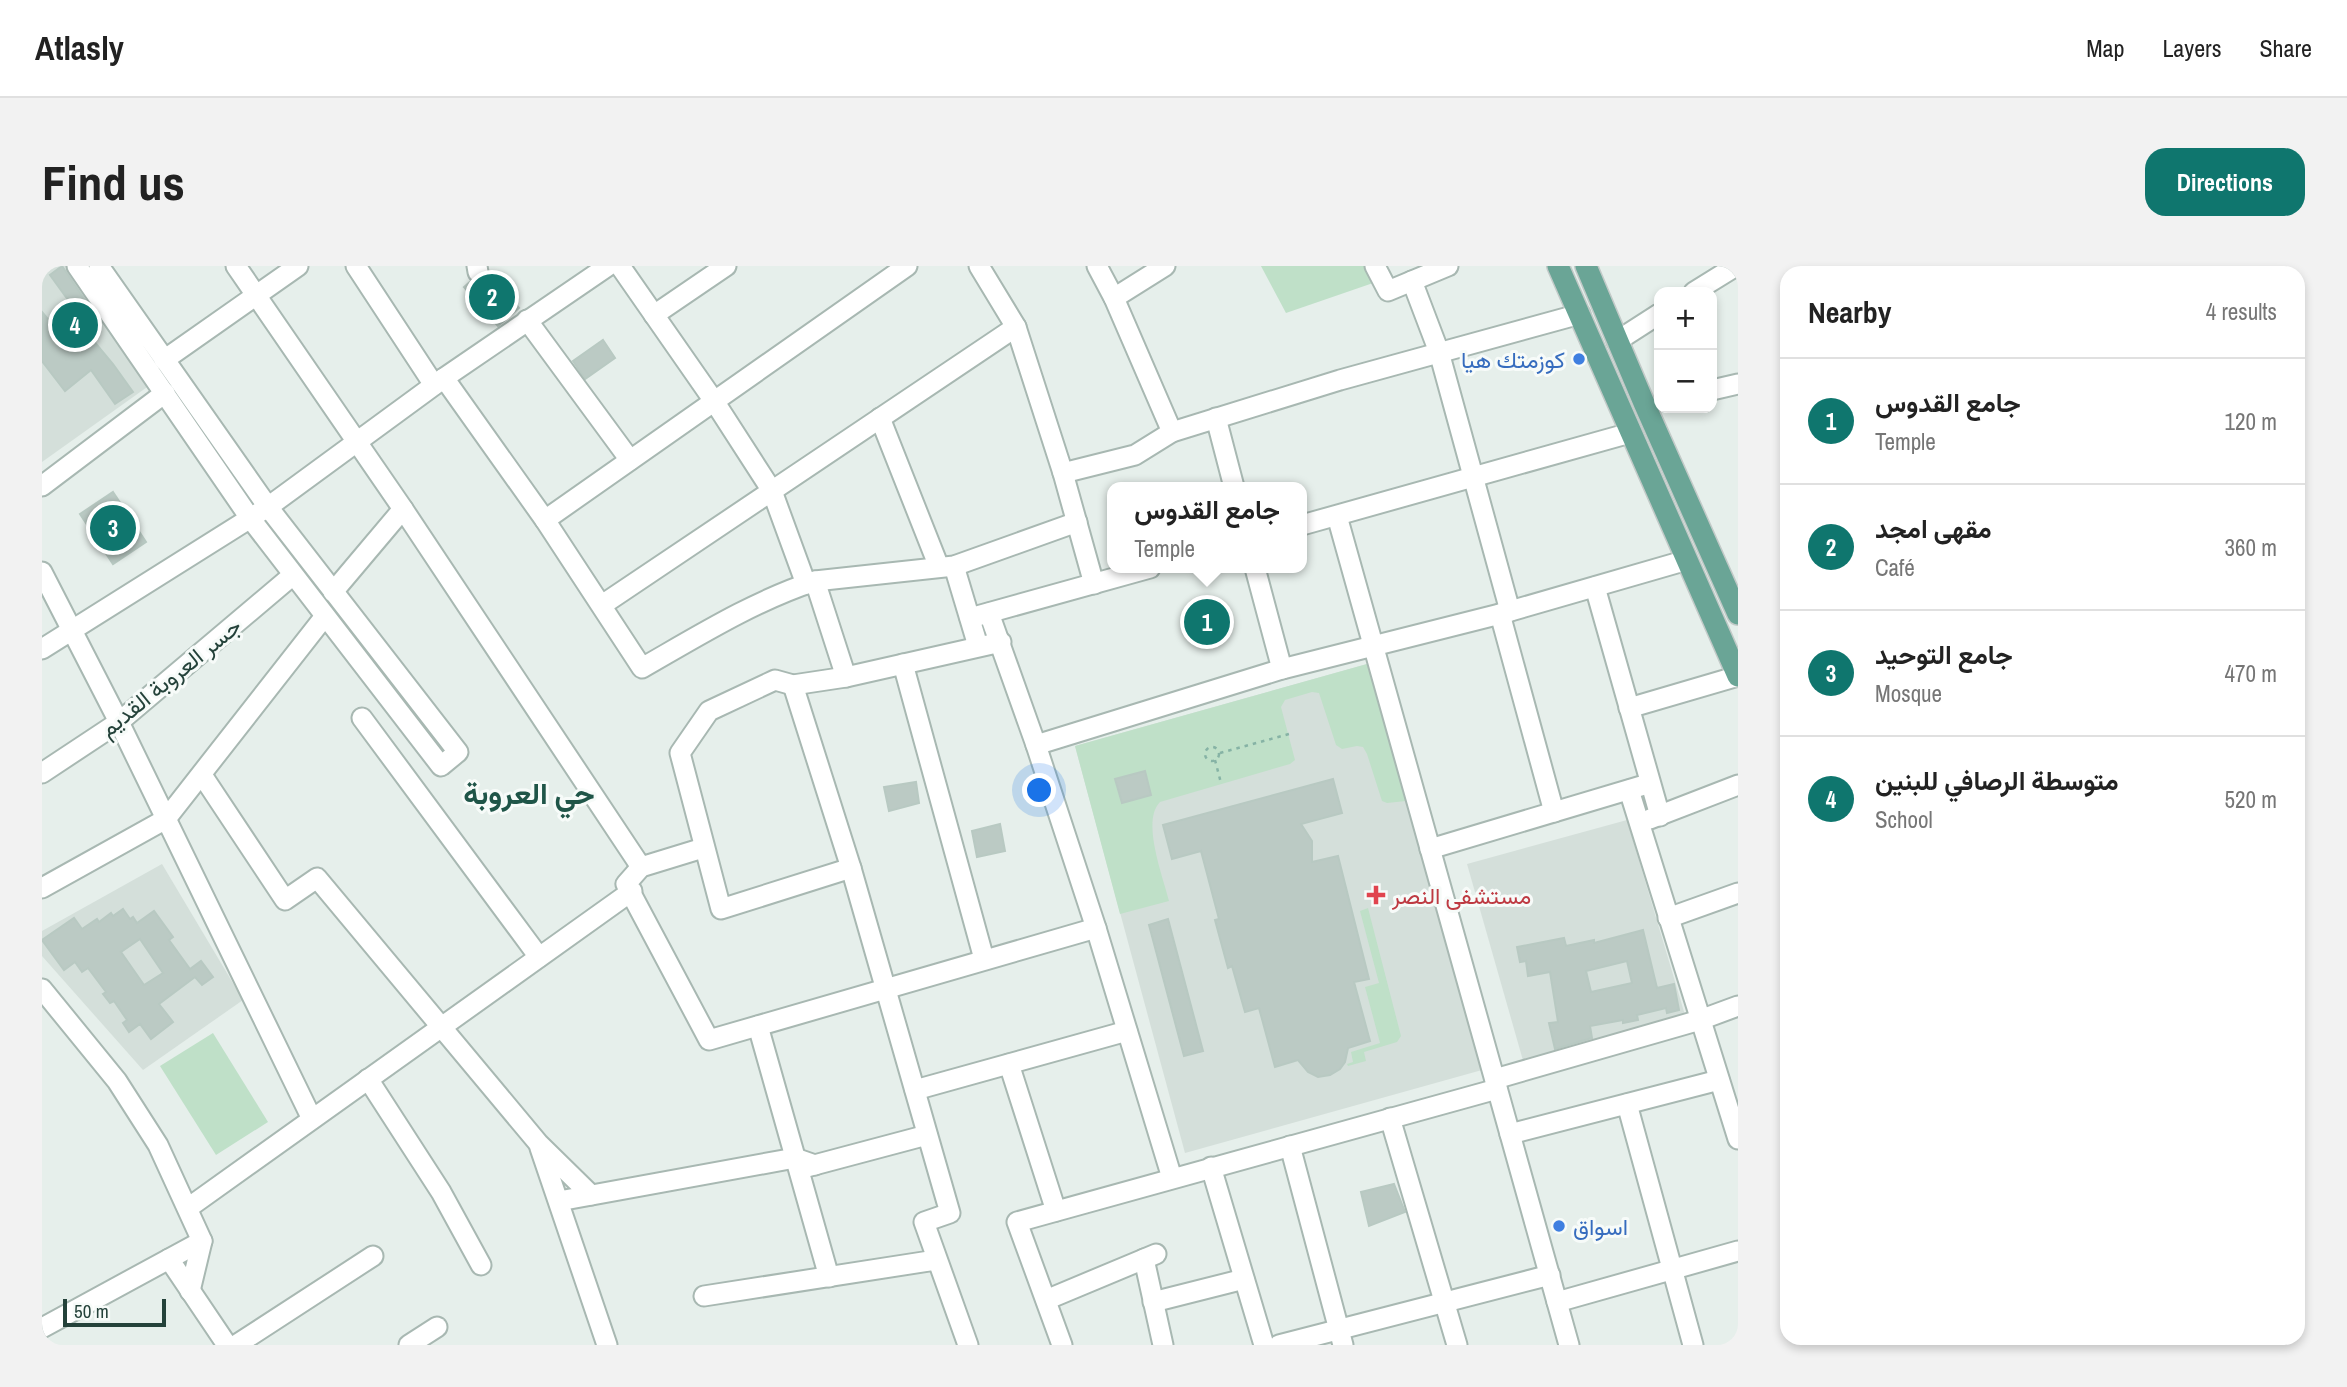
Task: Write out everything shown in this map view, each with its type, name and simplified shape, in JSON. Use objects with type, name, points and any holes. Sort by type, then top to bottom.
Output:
[{"type":"main road","points":[[1558,266],[1738,676]]},
{"type":"main road","points":[[1586,266],[1617,341],[1652,402],[1738,614]]},
{"type":"street","points":[[77,266],[250,518],[441,766],[458,752],[268,506],[164,360],[106,269]]},
{"type":"street","points":[[236,266],[404,509],[641,867]]},
{"type":"street","points":[[164,360],[298,266]]},
{"type":"street","points":[[356,266],[545,520],[642,668],[762,602],[810,582],[947,566],[1077,522]]},
{"type":"street","points":[[42,649],[268,506],[439,381],[608,266]]},
{"type":"street","points":[[620,266],[714,401],[772,491],[846,677]]},
{"type":"street","points":[[654,315],[726,266]]},
{"type":"street","points":[[545,520],[907,266]]},
{"type":"street","points":[[979,266],[1016,327],[1063,473],[1094,583]]},
{"type":"street","points":[[1097,266],[1114,298],[1171,432]]},
{"type":"street","points":[[1114,298],[1165,266]]},
{"type":"street","points":[[1375,266],[1388,291],[1448,266]]},
{"type":"street","points":[[1702,287],[1736,266]]},
{"type":"street","points":[[1412,281],[1438,352],[1472,478],[1554,812]]},
{"type":"street","points":[[1063,473],[1135,455],[1171,432],[1216,418],[1438,352],[1580,314]]},
{"type":"street","points":[[1617,341],[1654,317]]},
{"type":"street","points":[[527,320],[630,460]]},
{"type":"street","points":[[602,605],[1016,327]]},
{"type":"street","points":[[1717,390],[1736,389]]},
{"type":"street","points":[[42,486],[165,393]]},
{"type":"street","points":[[880,418],[947,566],[979,616],[1001,642],[1096,928],[1172,1178]]},
{"type":"street","points":[[1216,418],[1233,482]]},
{"type":"street","points":[[1307,524],[1630,433]]},
{"type":"street","points":[[333,592],[404,509]]},
{"type":"street","points":[[1337,516],[1569,1345]]},
{"type":"street","points":[[1037,745],[1282,669],[1505,612],[1687,560]]},
{"type":"street","points":[[42,572],[119,722],[312,1119]]},
{"type":"street","points":[[979,616],[1131,573]]},
{"type":"street","points":[[1256,573],[1282,669]]},
{"type":"street","name":"جسر العروبة القديم","points":[[42,773],[119,722],[293,575]]},
{"type":"street","points":[[1595,587],[1660,816]]},
{"type":"street","points":[[42,888],[166,819],[325,616]]},
{"type":"street","points":[[978,646],[979,616]]},
{"type":"street","points":[[851,868],[721,909],[680,753],[709,711],[775,680],[793,685],[846,677],[1001,642]]},
{"type":"street","points":[[903,664],[984,959]]},
{"type":"street","points":[[1629,709],[1738,676]]},
{"type":"street","points":[[793,685],[851,868],[950,1213],[924,1222],[968,1345]]},
{"type":"street","points":[[362,718],[539,957]]},
{"type":"street","points":[[202,775],[285,900],[317,878],[539,1144],[591,1195]]},
{"type":"street","points":[[1430,849],[1650,783]]},
{"type":"street","points":[[1639,822],[1738,785]]},
{"type":"street","points":[[1629,789],[1719,1080],[1734,1114],[1738,1139]]},
{"type":"street","points":[[703,848],[641,867],[626,884],[709,1040],[1096,928]]},
{"type":"street","points":[[188,1208],[632,891]]},
{"type":"street","points":[[1668,918],[1738,893]]},
{"type":"street","points":[[42,989],[117,1082],[158,1145],[202,1241],[190,1291]]},
{"type":"street","points":[[1062,1345],[1017,1222],[1390,1118],[1738,1006]]},
{"type":"street","points":[[758,1026],[803,1164],[829,1277]]},
{"type":"street","points":[[915,1090],[1127,1031]]},
{"type":"street","points":[[1009,1065],[1056,1212]]},
{"type":"street","points":[[368,1079],[441,1192],[481,1265]]},
{"type":"street","points":[[1510,1134],[1719,1080]]},
{"type":"street","points":[[1627,1104],[1693,1345]]},
{"type":"street","points":[[1390,1118],[1457,1345]]},
{"type":"street","points":[[559,1201],[803,1164],[927,1135]]},
{"type":"street","points":[[539,1144],[607,1345]]},
{"type":"street","points":[[1290,1146],[1341,1337]]},
{"type":"street","points":[[1210,1167],[1264,1345]]},
{"type":"street","points":[[42,1328],[202,1241]]},
{"type":"street","points":[[1557,1302],[1738,1251]]},
{"type":"street","points":[[236,1345],[373,1256]]},
{"type":"street","points":[[1046,1300],[1150,1256],[1153,1302],[1163,1345]]},
{"type":"street","points":[[169,1259],[227,1345]]},
{"type":"street","points":[[705,1296],[936,1260]]},
{"type":"street","points":[[1279,1345],[1341,1337],[1444,1303],[1550,1275]]},
{"type":"street","points":[[1153,1302],[1244,1279]]},
{"type":"street","points":[[409,1345],[437,1327]]},
{"type":"path","points":[[1215,760],[1220,753],[1289,734]]},
{"type":"path","points":[[1215,760],[1207,758],[1207,749],[1213,747],[1220,753]]},
{"type":"path","points":[[1215,760],[1221,783]]},
{"type":"shaded area","points":[[42,266],[66,266],[150,385],[42,462]]},
{"type":"shaded area","points":[[1367,664],[1482,1070],[1185,1153],[1075,746]]},
{"type":"shaded area","points":[[1627,820],[1685,1015],[1524,1064],[1467,864]]},
{"type":"shaded area","points":[[162,864],[243,1000],[143,1070],[42,956],[42,931]]},
{"type":"green space","points":[[1261,266],[1368,266],[1376,282],[1286,313]]},
{"type":"green space","points":[[1367,664],[1406,801],[1382,801],[1363,747],[1342,749],[1336,745],[1319,693],[1312,692],[1285,700],[1281,707],[1295,760],[1290,764],[1160,802],[1155,811],[1153,835],[1169,901],[1120,914],[1075,746]]},
{"type":"green space","points":[[1368,908],[1401,1036],[1397,1042],[1364,1052],[1366,1061],[1348,1066],[1347,1064],[1353,1062],[1351,1052],[1380,1043],[1365,987],[1379,983],[1360,911]]},
{"type":"green space","points":[[213,1033],[268,1122],[216,1155],[160,1066]]},
{"type":"building","points":[[62,266],[85,300],[74,308],[50,275]]},
{"type":"building","points":[[490,274],[519,308],[498,326],[464,287],[471,281],[479,284],[485,282]]},
{"type":"building","points":[[42,312],[60,334],[77,321],[133,392],[115,404],[91,370],[65,391],[42,361]]},
{"type":"building","points":[[603,340],[615,358],[585,379],[573,361]]},
{"type":"building","points":[[113,492],[146,542],[113,564],[80,514]]},
{"type":"building","points":[[1145,771],[1151,795],[1122,803],[1115,779]]},
{"type":"building","points":[[1333,779],[1342,813],[1301,824],[1312,841],[1312,862],[1338,856],[1369,979],[1354,982],[1370,1041],[1348,1048],[1345,1062],[1340,1069],[1330,1075],[1318,1077],[1308,1072],[1298,1060],[1275,1067],[1259,1008],[1245,1012],[1232,966],[1228,968],[1215,920],[1219,919],[1201,851],[1172,859],[1163,825]]},
{"type":"building","points":[[916,782],[919,803],[889,811],[884,787]]},
{"type":"building","points":[[1000,824],[1005,851],[977,857],[972,831]]},
{"type":"building","points":[[123,909],[130,919],[133,917],[137,923],[154,911],[173,937],[169,940],[190,969],[201,961],[213,977],[202,985],[195,977],[159,1004],[173,1022],[151,1039],[140,1024],[129,1032],[123,1023],[127,1020],[114,1001],[110,1003],[103,994],[106,992],[88,968],[82,972],[75,962],[64,970],[42,940],[74,918],[82,929],[111,913],[113,916]],"holes":[[[140,939],[163,973],[144,985],[121,952]]]},
{"type":"building","points":[[1168,919],[1203,1051],[1184,1056],[1149,925]]},
{"type":"building","points":[[1643,930],[1657,988],[1674,984],[1679,1010],[1667,1013],[1666,1008],[1637,1015],[1638,1020],[1590,1026],[1592,1038],[1555,1049],[1549,1023],[1558,1022],[1550,972],[1528,976],[1526,961],[1520,962],[1517,947],[1564,938],[1566,946],[1594,940],[1594,943]],"holes":[[[1627,961],[1632,983],[1591,992],[1586,971]]]},
{"type":"building","points":[[1394,1184],[1405,1212],[1369,1226],[1361,1192]]},
{"type":"place","name":"مقهى امجد","points":[[492,297]]},
{"type":"place","name":"متوسطة الرصافي للبنين","points":[[75,325]]},
{"type":"place","name":"كوزمتك هيا","points":[[1579,359]]},
{"type":"place","name":"جامع التوحيد","points":[[113,528]]},
{"type":"place","name":"جامع القدوس","points":[[1207,622]]},
{"type":"place","name":"مستشفى النصر","points":[[1376,895]]},
{"type":"place","name":"اسواق","points":[[1559,1226]]},
{"type":"district","name":"حي العروبة","points":[[529,793]]}]
